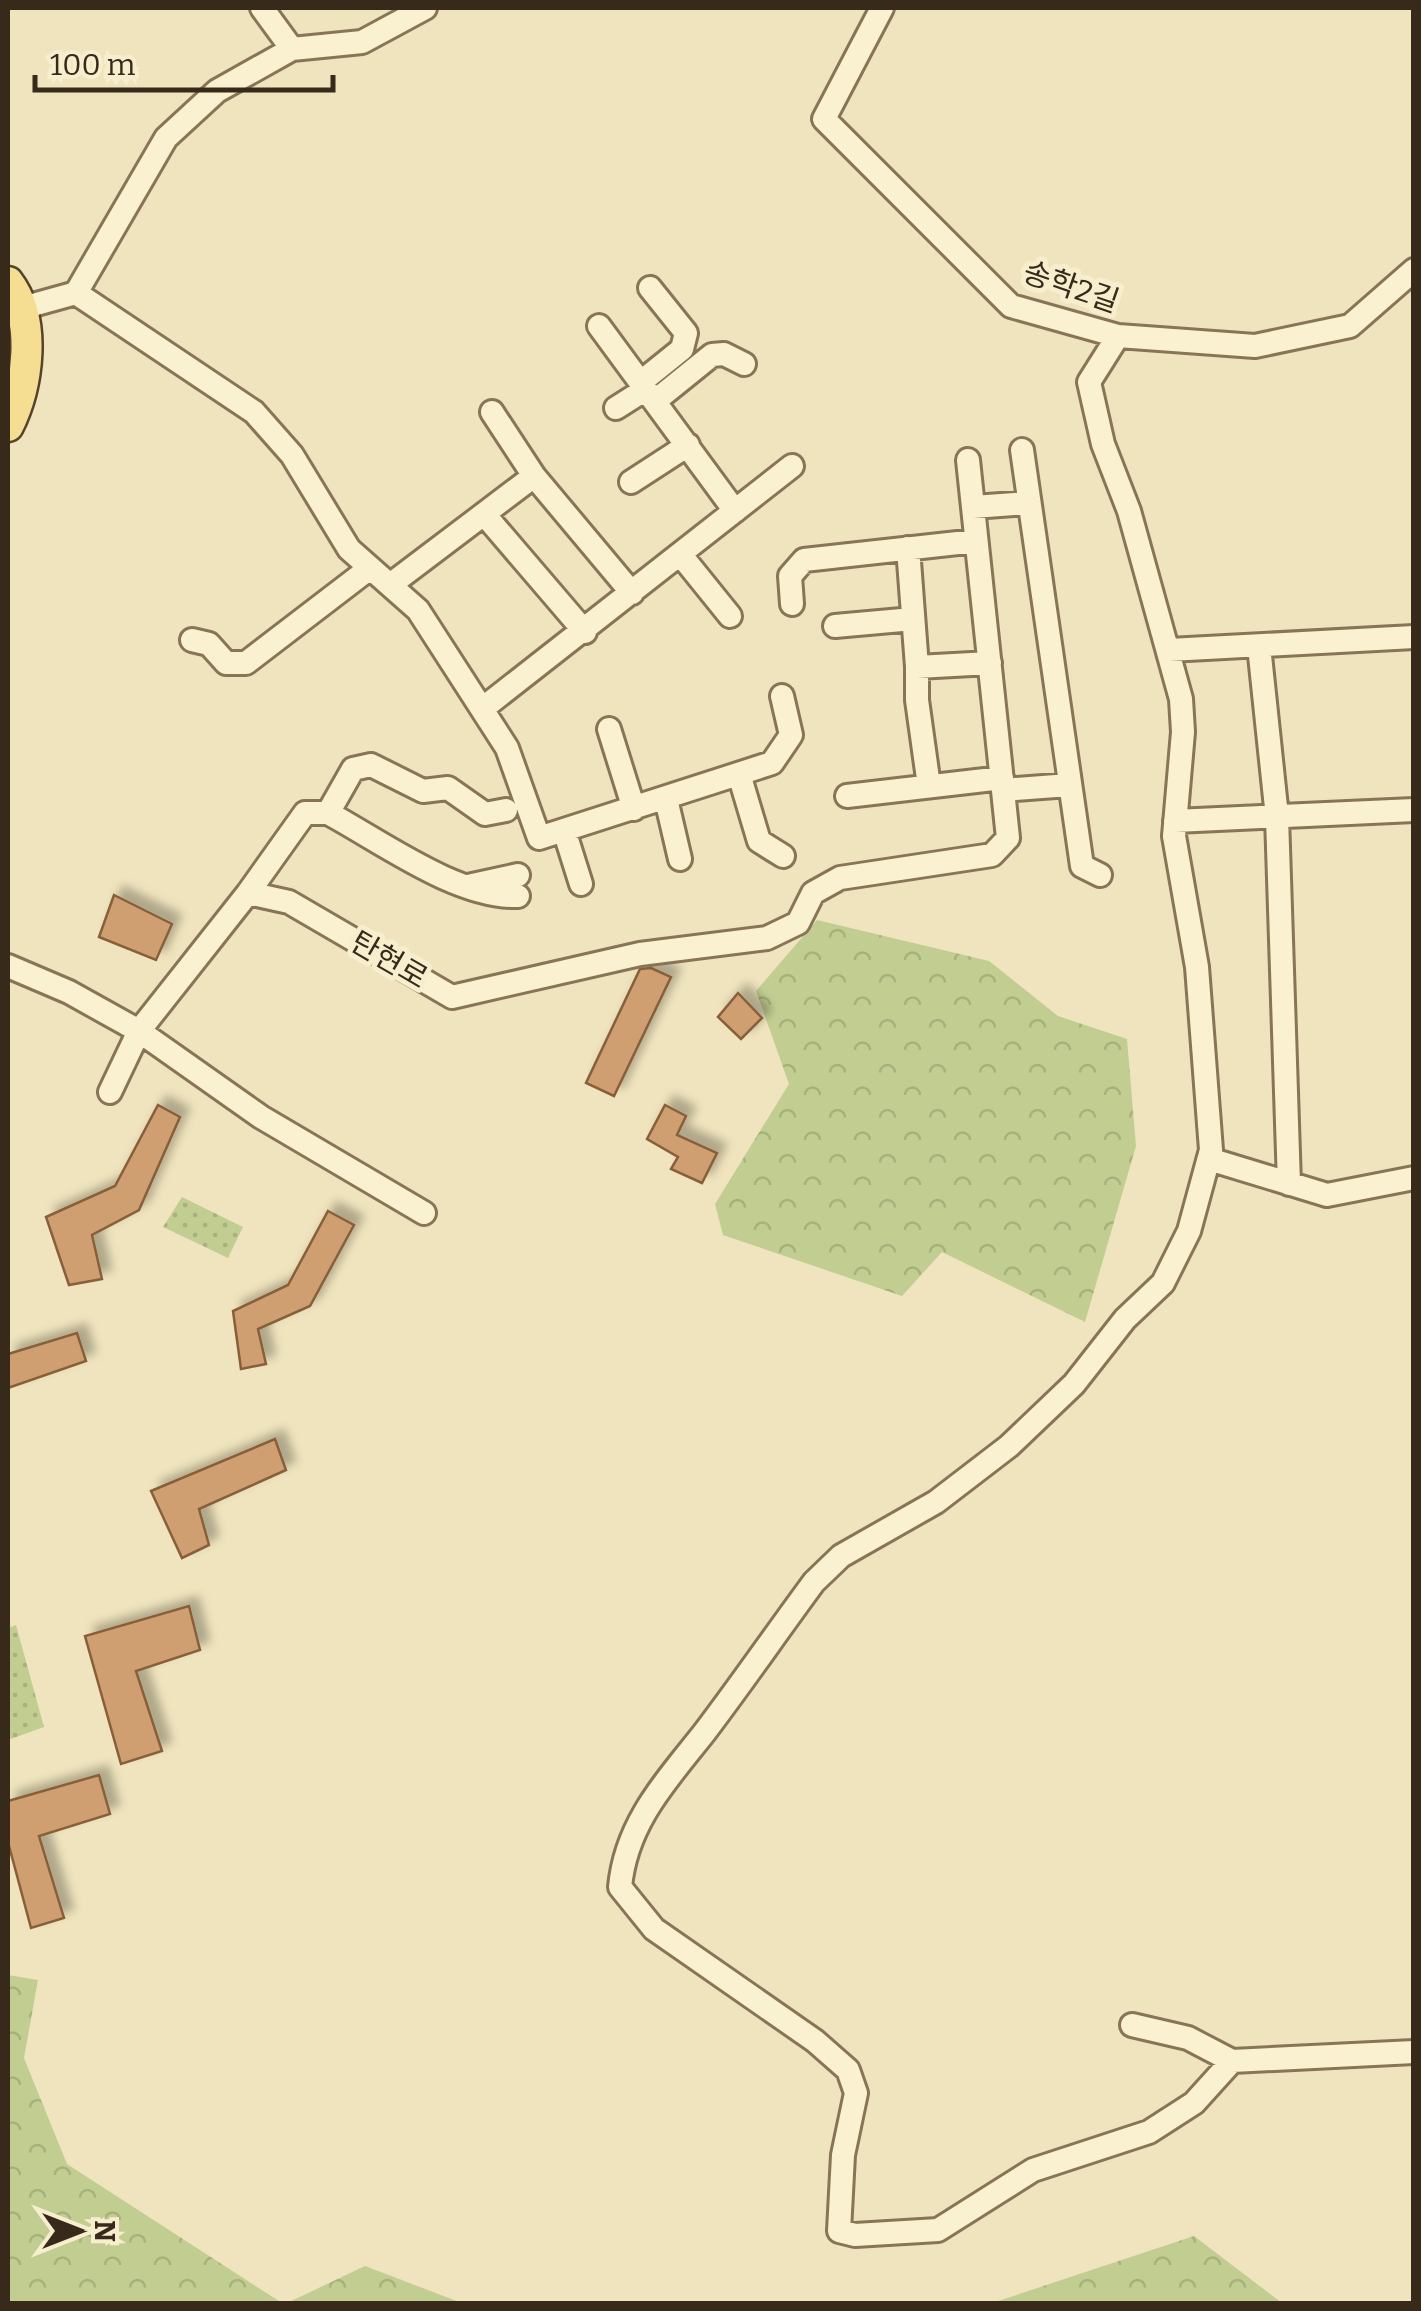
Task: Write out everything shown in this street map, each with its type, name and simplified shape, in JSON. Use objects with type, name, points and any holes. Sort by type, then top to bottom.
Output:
[{"type":"main road","points":[[8,426],[22,397],[15,295]]},
{"type":"street","points":[[262,8],[292,49]]},
{"type":"street","points":[[76,293],[166,138],[217,90],[292,49],[362,42],[425,8]]},
{"type":"street","name":"송학2길","points":[[882,8],[824,119],[1011,306],[1118,336],[1255,346],[1350,326],[1414,270]]},
{"type":"street","points":[[647,391],[682,348],[686,333],[650,288]]},
{"type":"street","points":[[15,295],[76,293],[254,412],[292,454],[349,550],[418,610],[508,748],[539,838],[772,763],[791,735],[782,696]]},
{"type":"street","points":[[599,326],[735,511]]},
{"type":"street","points":[[1118,336],[1089,382],[1102,444],[1130,511],[1170,650],[1183,732],[1175,821],[1178,874],[1197,967],[1208,1159],[1189,1231],[1163,1283],[1126,1319],[1074,1384],[1010,1446],[936,1502],[841,1556],[814,1582],[676,1764],[634,1828],[623,1856],[620,1886],[654,1929],[815,2040],[848,2070],[856,2093],[844,2155],[840,2231],[855,2236],[938,2230],[1033,2170],[1148,2132],[1194,2103],[1232,2060]]},
{"type":"street","points":[[616,408],[712,356],[724,354],[744,364]]},
{"type":"street","points":[[492,412],[534,476],[632,593]]},
{"type":"street","points":[[631,482],[688,445]]},
{"type":"street","points":[[1022,450],[1082,866],[1100,875]]},
{"type":"street","points":[[968,460],[1002,784]]},
{"type":"street","points":[[482,709],[792,466]]},
{"type":"street","points":[[390,586],[534,476]]},
{"type":"street","points":[[973,507],[1029,503]]},
{"type":"street","points":[[484,514],[585,632]]},
{"type":"street","points":[[792,604],[790,576],[804,560],[976,541]]},
{"type":"street","points":[[908,548],[917,700],[929,786]]},
{"type":"street","points":[[680,554],[730,616]]},
{"type":"street","points":[[192,640],[209,644],[226,663],[246,663],[370,568]]},
{"type":"street","points":[[835,626],[913,619]]},
{"type":"street","points":[[1170,650],[1414,638]]},
{"type":"street","points":[[1258,646],[1277,816],[1289,1184]]},
{"type":"street","points":[[917,662],[917,667],[990,663]]},
{"type":"street","points":[[609,729],[634,809]]},
{"type":"street","points":[[328,812],[353,770],[371,765],[423,791],[448,788],[485,814],[506,810]]},
{"type":"street","points":[[739,774],[759,841],[783,856]]},
{"type":"street","name":"탄현로","points":[[248,893],[289,902],[452,997],[640,954],[767,938],[798,923],[813,894],[840,878],[992,855],[1008,838],[1002,784]]},
{"type":"street","points":[[847,796],[929,786],[1069,785]]},
{"type":"street","points":[[666,799],[680,859]]},
{"type":"street","points":[[1175,821],[1414,810]]},
{"type":"street","points":[[110,1092],[140,1031],[248,893],[305,812],[328,812],[464,886],[492,896],[518,885]]},
{"type":"street","points":[[564,830],[581,884]]},
{"type":"street","points":[[8,966],[70,992],[140,1031],[261,1117],[424,1213]]},
{"type":"street","points":[[1208,1159],[1327,1195],[1414,1178]]},
{"type":"street","points":[[1132,2025],[1188,2038],[1232,2060],[1414,2052]]},
{"type":"green space","points":[[817,920],[989,961],[1058,1016],[1127,1039],[1136,1146],[1085,1322],[942,1252],[902,1296],[723,1235],[715,1204],[789,1084],[756,991]]},
{"type":"green space","points":[[182,1197],[243,1227],[228,1258],[163,1227]]},
{"type":"green space","points":[[16,1625],[44,1727],[8,1740],[8,1628]]},
{"type":"green space","points":[[8,1975],[38,1980],[24,2058],[67,2164],[282,2303],[8,2303]]},
{"type":"green space","points":[[1194,2236],[1282,2303],[992,2303]]},
{"type":"green space","points":[[365,2266],[462,2303],[287,2303]]},
{"type":"building","points":[[114,895],[172,924],[156,960],[99,937]]},
{"type":"building","points":[[651,968],[671,977],[614,1096],[586,1083],[640,969]]},
{"type":"building","points":[[738,993],[762,1018],[741,1039],[718,1017]]},
{"type":"building","points":[[158,1105],[180,1117],[139,1210],[92,1235],[102,1279],[69,1285],[46,1217],[115,1186]]},
{"type":"building","points":[[665,1105],[686,1116],[677,1135],[717,1153],[702,1183],[671,1169],[678,1157],[647,1139]]},
{"type":"building","points":[[328,1211],[354,1225],[310,1306],[258,1329],[266,1364],[241,1369],[233,1311],[288,1285]]},
{"type":"building","points":[[77,1333],[86,1361],[8,1388],[8,1354]]},
{"type":"building","points":[[275,1439],[286,1470],[199,1509],[209,1545],[182,1558],[151,1491]]},
{"type":"building","points":[[189,1606],[200,1650],[136,1671],[162,1751],[121,1764],[85,1636]]},
{"type":"building","points":[[99,1775],[110,1814],[39,1836],[64,1918],[31,1928],[8,1842],[8,1801]]}]
